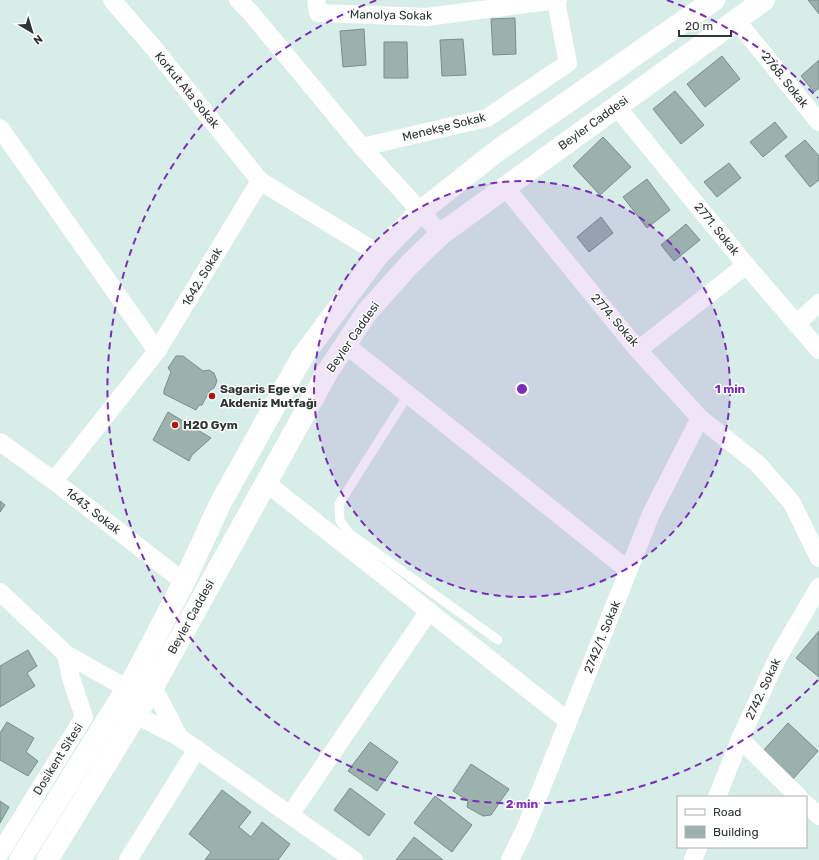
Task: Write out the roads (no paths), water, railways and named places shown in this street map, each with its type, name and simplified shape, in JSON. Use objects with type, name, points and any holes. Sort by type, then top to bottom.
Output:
[{"type":"main road","name":"Beyler Caddesi","points":[[20,860],[127,688],[184,582],[221,502],[302,357],[379,254],[420,212],[497,151],[714,0]]},
{"type":"main road","name":"Beyler Caddesi","points":[[47,860],[153,687],[265,482],[328,371],[367,312],[410,264],[441,234],[764,0]]},
{"type":"main road","points":[[184,582],[204,593]]},
{"type":"main road","points":[[136,715],[127,688],[153,687]]},
{"type":"street","name":"Korkut Ata Sokak","points":[[112,0],[158,53],[260,181]]},
{"type":"street","points":[[238,0],[251,13],[362,147],[441,234]]},
{"type":"street","name":"Menekşe Sokak","points":[[362,147],[487,118],[568,63],[557,0]]},
{"type":"street","name":"Manolya Sokak","points":[[317,7],[426,17],[557,0]]},
{"type":"street","name":"2768. Sokak","points":[[736,20],[819,122]]},
{"type":"street","name":"2771. Sokak","points":[[616,106],[746,265],[797,322],[819,350]]},
{"type":"street","points":[[0,128],[157,351]]},
{"type":"street","points":[[260,181],[379,254]]},
{"type":"street","name":"1642. Sokak","points":[[54,481],[157,351],[260,181]]},
{"type":"street","name":"2774. Sokak","points":[[505,187],[638,350],[746,265]]},
{"type":"street","points":[[797,322],[819,303]]},
{"type":"street","points":[[346,345],[628,570]]},
{"type":"street","points":[[638,350],[700,418],[758,464],[792,503],[819,558]]},
{"type":"street","name":"2742/1. Sokak","points":[[513,859],[651,514],[700,418]]},
{"type":"street","name":"1643. Sokak","points":[[0,442],[54,481],[184,582]]},
{"type":"street","points":[[265,482],[568,721]]},
{"type":"street","name":"2742. Sokak","points":[[717,796],[740,739],[778,657],[819,587]]},
{"type":"street","points":[[0,592],[66,654],[127,688]]},
{"type":"street","points":[[290,815],[429,611]]},
{"type":"street","name":"Dosikent Sitesi","points":[[0,853],[84,717],[71,678],[66,654]]},
{"type":"street","points":[[153,687],[179,737]]},
{"type":"street","points":[[136,715],[179,737],[197,749],[290,815],[346,858]]},
{"type":"street","points":[[740,739],[798,796]]},
{"type":"street","points":[[128,860],[197,749]]},
{"type":"street","points":[[807,805],[819,816]]},
{"type":"street","points":[[693,860],[698,848]]},
{"type":"lane","points":[[408,394],[339,504],[340,521],[349,533],[498,640]]},
{"type":"place","name":"Sagaris Ege ve Akdeniz Mutfağı","points":[[212,396]]},
{"type":"place","name":"H2O Gym","points":[[175,425]]}]
